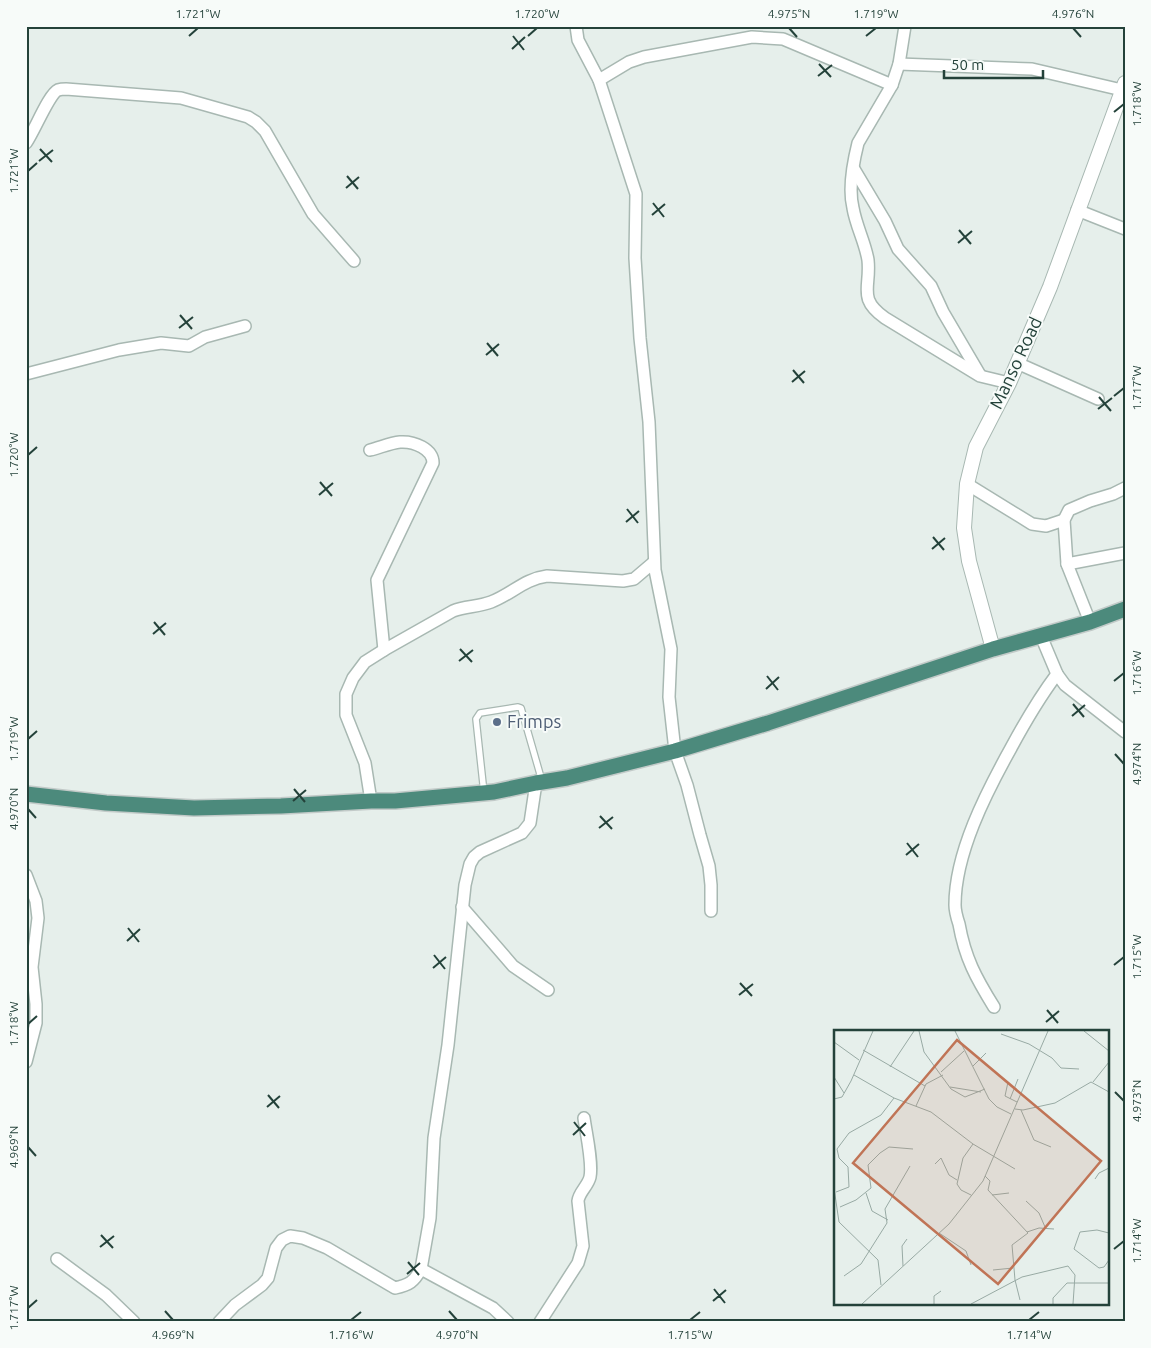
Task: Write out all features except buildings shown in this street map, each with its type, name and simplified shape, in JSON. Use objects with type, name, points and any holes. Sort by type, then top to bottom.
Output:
[{"type":"highway","points":[[26,794],[106,803],[186,807],[281,806],[395,801],[484,793],[567,778],[676,751],[768,723],[993,649],[1090,622],[1125,609]]},
{"type":"street","points":[[576,26],[578,40],[599,80],[636,194],[636,276],[640,338],[650,430],[654,562],[669,637],[669,697],[676,751],[688,785],[709,866],[711,911]]},
{"type":"street","points":[[905,26],[899,64],[892,85],[858,143],[854,169],[851,193],[852,208],[868,262],[867,297],[874,310],[980,376],[1009,383]]},
{"type":"street","points":[[599,80],[629,62],[644,57],[751,32],[783,39],[892,85]]},
{"type":"street","points":[[899,64],[1032,70],[1123,86]]},
{"type":"street","name":"Manso Road","points":[[993,649],[969,562],[964,528],[967,484],[976,447],[1009,383],[1050,287],[1123,86]]},
{"type":"street","points":[[26,143],[34,132],[51,96],[58,90],[66,89],[181,98],[248,117],[265,131],[312,214],[354,261]]},
{"type":"street","points":[[854,169],[881,212],[898,249],[927,280],[980,376]]},
{"type":"street","points":[[1078,210],[1125,229]]},
{"type":"street","points":[[26,374],[119,350],[161,343],[189,346],[205,337],[245,326]]},
{"type":"street","points":[[1017,363],[1098,399]]},
{"type":"street","points":[[370,450],[400,442],[408,442],[428,450],[433,457],[433,463],[377,580],[384,650]]},
{"type":"street","points":[[967,484],[1032,524],[1046,526],[1064,520]]},
{"type":"street","points":[[1090,622],[1067,564],[1064,520],[1070,510],[1125,488]]},
{"type":"street","points":[[1067,564],[1125,553]]},
{"type":"street","points":[[371,801],[365,763],[346,716],[346,694],[353,678],[365,662],[452,611],[462,607],[490,603],[536,577],[547,576],[623,582],[634,579],[654,562]]},
{"type":"street","points":[[1041,636],[1057,674],[1065,685],[1125,732]]},
{"type":"street","points":[[994,1007],[970,966],[955,906],[962,858],[986,793],[1036,703],[1057,674]]},
{"type":"street","points":[[219,1322],[235,1305],[262,1285],[268,1278],[276,1248],[282,1240],[290,1236],[303,1238],[327,1248],[395,1288],[408,1285],[417,1276],[421,1269],[430,1218],[434,1138],[448,1045],[462,907],[470,864],[480,852],[522,833],[530,823],[539,782]]},
{"type":"street","points":[[26,876],[36,901],[38,918],[32,967],[36,1023],[26,1062]]},
{"type":"street","points":[[462,907],[513,966],[548,990]]},
{"type":"street","points":[[540,1322],[578,1263],[583,1246],[578,1197],[586,1186],[591,1170],[584,1118]]},
{"type":"street","points":[[57,1259],[106,1295],[134,1322]]},
{"type":"street","points":[[421,1269],[493,1308],[508,1322]]},
{"type":"lane","points":[[484,793],[476,719],[480,713],[521,708],[539,782]]},
{"type":"place","name":"Frimps","points":[[497,722]]}]
